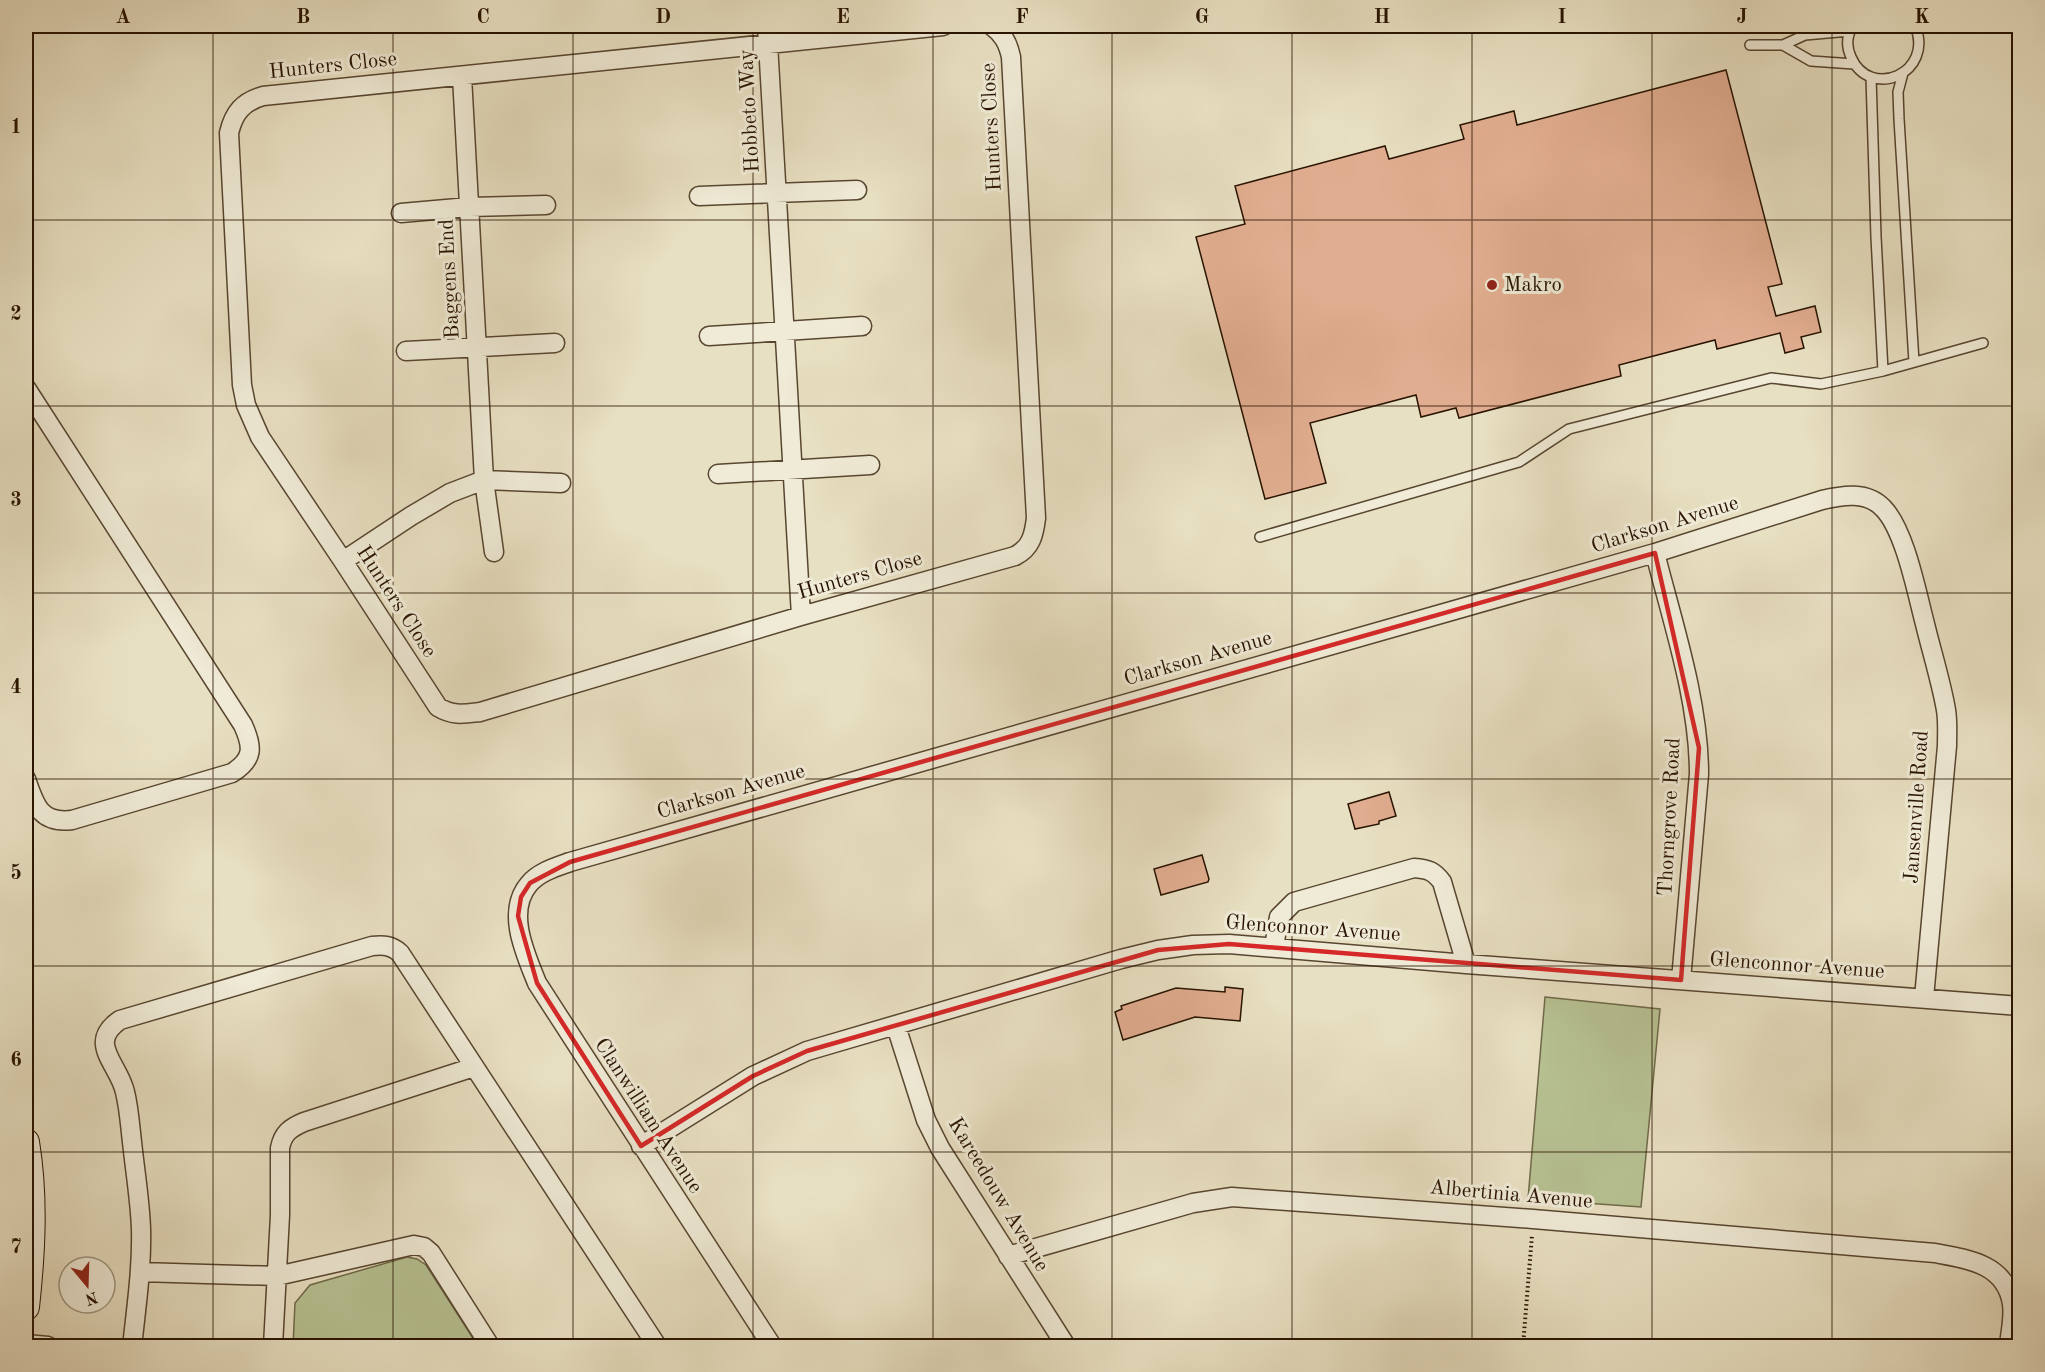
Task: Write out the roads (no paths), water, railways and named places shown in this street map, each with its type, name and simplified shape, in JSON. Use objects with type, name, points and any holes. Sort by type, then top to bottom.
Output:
[{"type":"street","name":"Hunters Close","points":[[943,26],[768,34],[462,76],[263,96],[250,100],[239,108],[232,119],[229,133],[242,386],[246,405],[260,437],[438,707],[449,714],[480,712],[801,616],[1015,556],[1025,551],[1034,532],[1036,518],[1011,57],[1001,33],[992,26]]},
{"type":"street","name":"Hobbeto Way","points":[[768,34],[801,616]]},
{"type":"street","name":"Baggens End","points":[[462,76],[484,480],[494,552]]},
{"type":"street","name":"Hobbeto Way","points":[[699,196],[858,190]]},
{"type":"street","points":[[401,213],[469,207],[546,205]]},
{"type":"street","points":[[709,336],[862,326]]},
{"type":"street","points":[[406,351],[555,344]]},
{"type":"street","points":[[26,388],[243,725],[249,738],[250,749],[249,759],[232,773],[59,821],[43,814],[36,805],[26,779]]},
{"type":"street","points":[[718,474],[870,465]]},
{"type":"street","points":[[343,561],[450,493],[484,480],[561,483]]},
{"type":"street","name":"Clarkson Avenue","points":[[521,897],[530,883],[548,870],[570,862],[1655,553],[1842,495],[1858,495],[1873,501],[1883,507],[1891,519]]},
{"type":"street","name":"Jansenville Road","points":[[1891,519],[1910,568],[1946,711],[1947,747],[1924,998]]},
{"type":"street","name":"Thorngrove Road","points":[[1655,553],[1696,718],[1699,748],[1699,774],[1681,980]]},
{"type":"street","points":[[1274,947],[1279,917],[1294,902],[1414,868],[1425,868],[1434,872],[1442,882],[1466,964]]},
{"type":"street","name":"Clanwilliam Avenue","points":[[521,897],[518,916],[520,934],[537,983],[772,1347]]},
{"type":"street","points":[[133,1338],[140,1272],[141,1229],[138,1193],[125,1090],[106,1050],[107,1032],[120,1020],[372,945],[383,945],[392,947],[400,953],[657,1347]]},
{"type":"street","name":"Glenconnor Avenue","points":[[641,1146],[753,1076],[807,1051],[1158,950],[1193,945],[1274,947],[2019,1006]]},
{"type":"street","name":"Kareedouw Avenue","points":[[896,1026],[926,1120],[940,1148],[1066,1347]]},
{"type":"street","points":[[273,1347],[280,1148],[285,1134],[291,1127],[304,1122],[474,1067]]},
{"type":"street","points":[[26,1142],[33,1223],[26,1307]]},
{"type":"street","name":"Albertinia Avenue","points":[[1008,1256],[1193,1203],[1232,1197],[1533,1219],[1935,1253],[1972,1260],[1990,1268],[2007,1286],[2012,1302],[2009,1347]]},
{"type":"street","points":[[140,1272],[277,1276],[404,1246],[424,1247],[431,1253],[490,1347]]},
{"type":"street","points":[[26,1344],[48,1347]]},
{"type":"lane","points":[[1750,45],[1783,45],[1805,35],[1851,28],[1847,42],[1854,64],[1871,77],[1893,78],[1903,73],[1917,56],[1920,45],[1915,26]]},
{"type":"lane","points":[[1783,45],[1811,61],[1854,64]]},
{"type":"lane","points":[[1903,73],[1898,92],[1899,119],[1914,362]]},
{"type":"lane","points":[[1871,77],[1883,371]]},
{"type":"lane","points":[[1260,537],[1519,462],[1569,429],[1772,378],[1821,384],[1883,371],[1983,343]]},
{"type":"place","name":"Makro","points":[[1492,285]]}]
